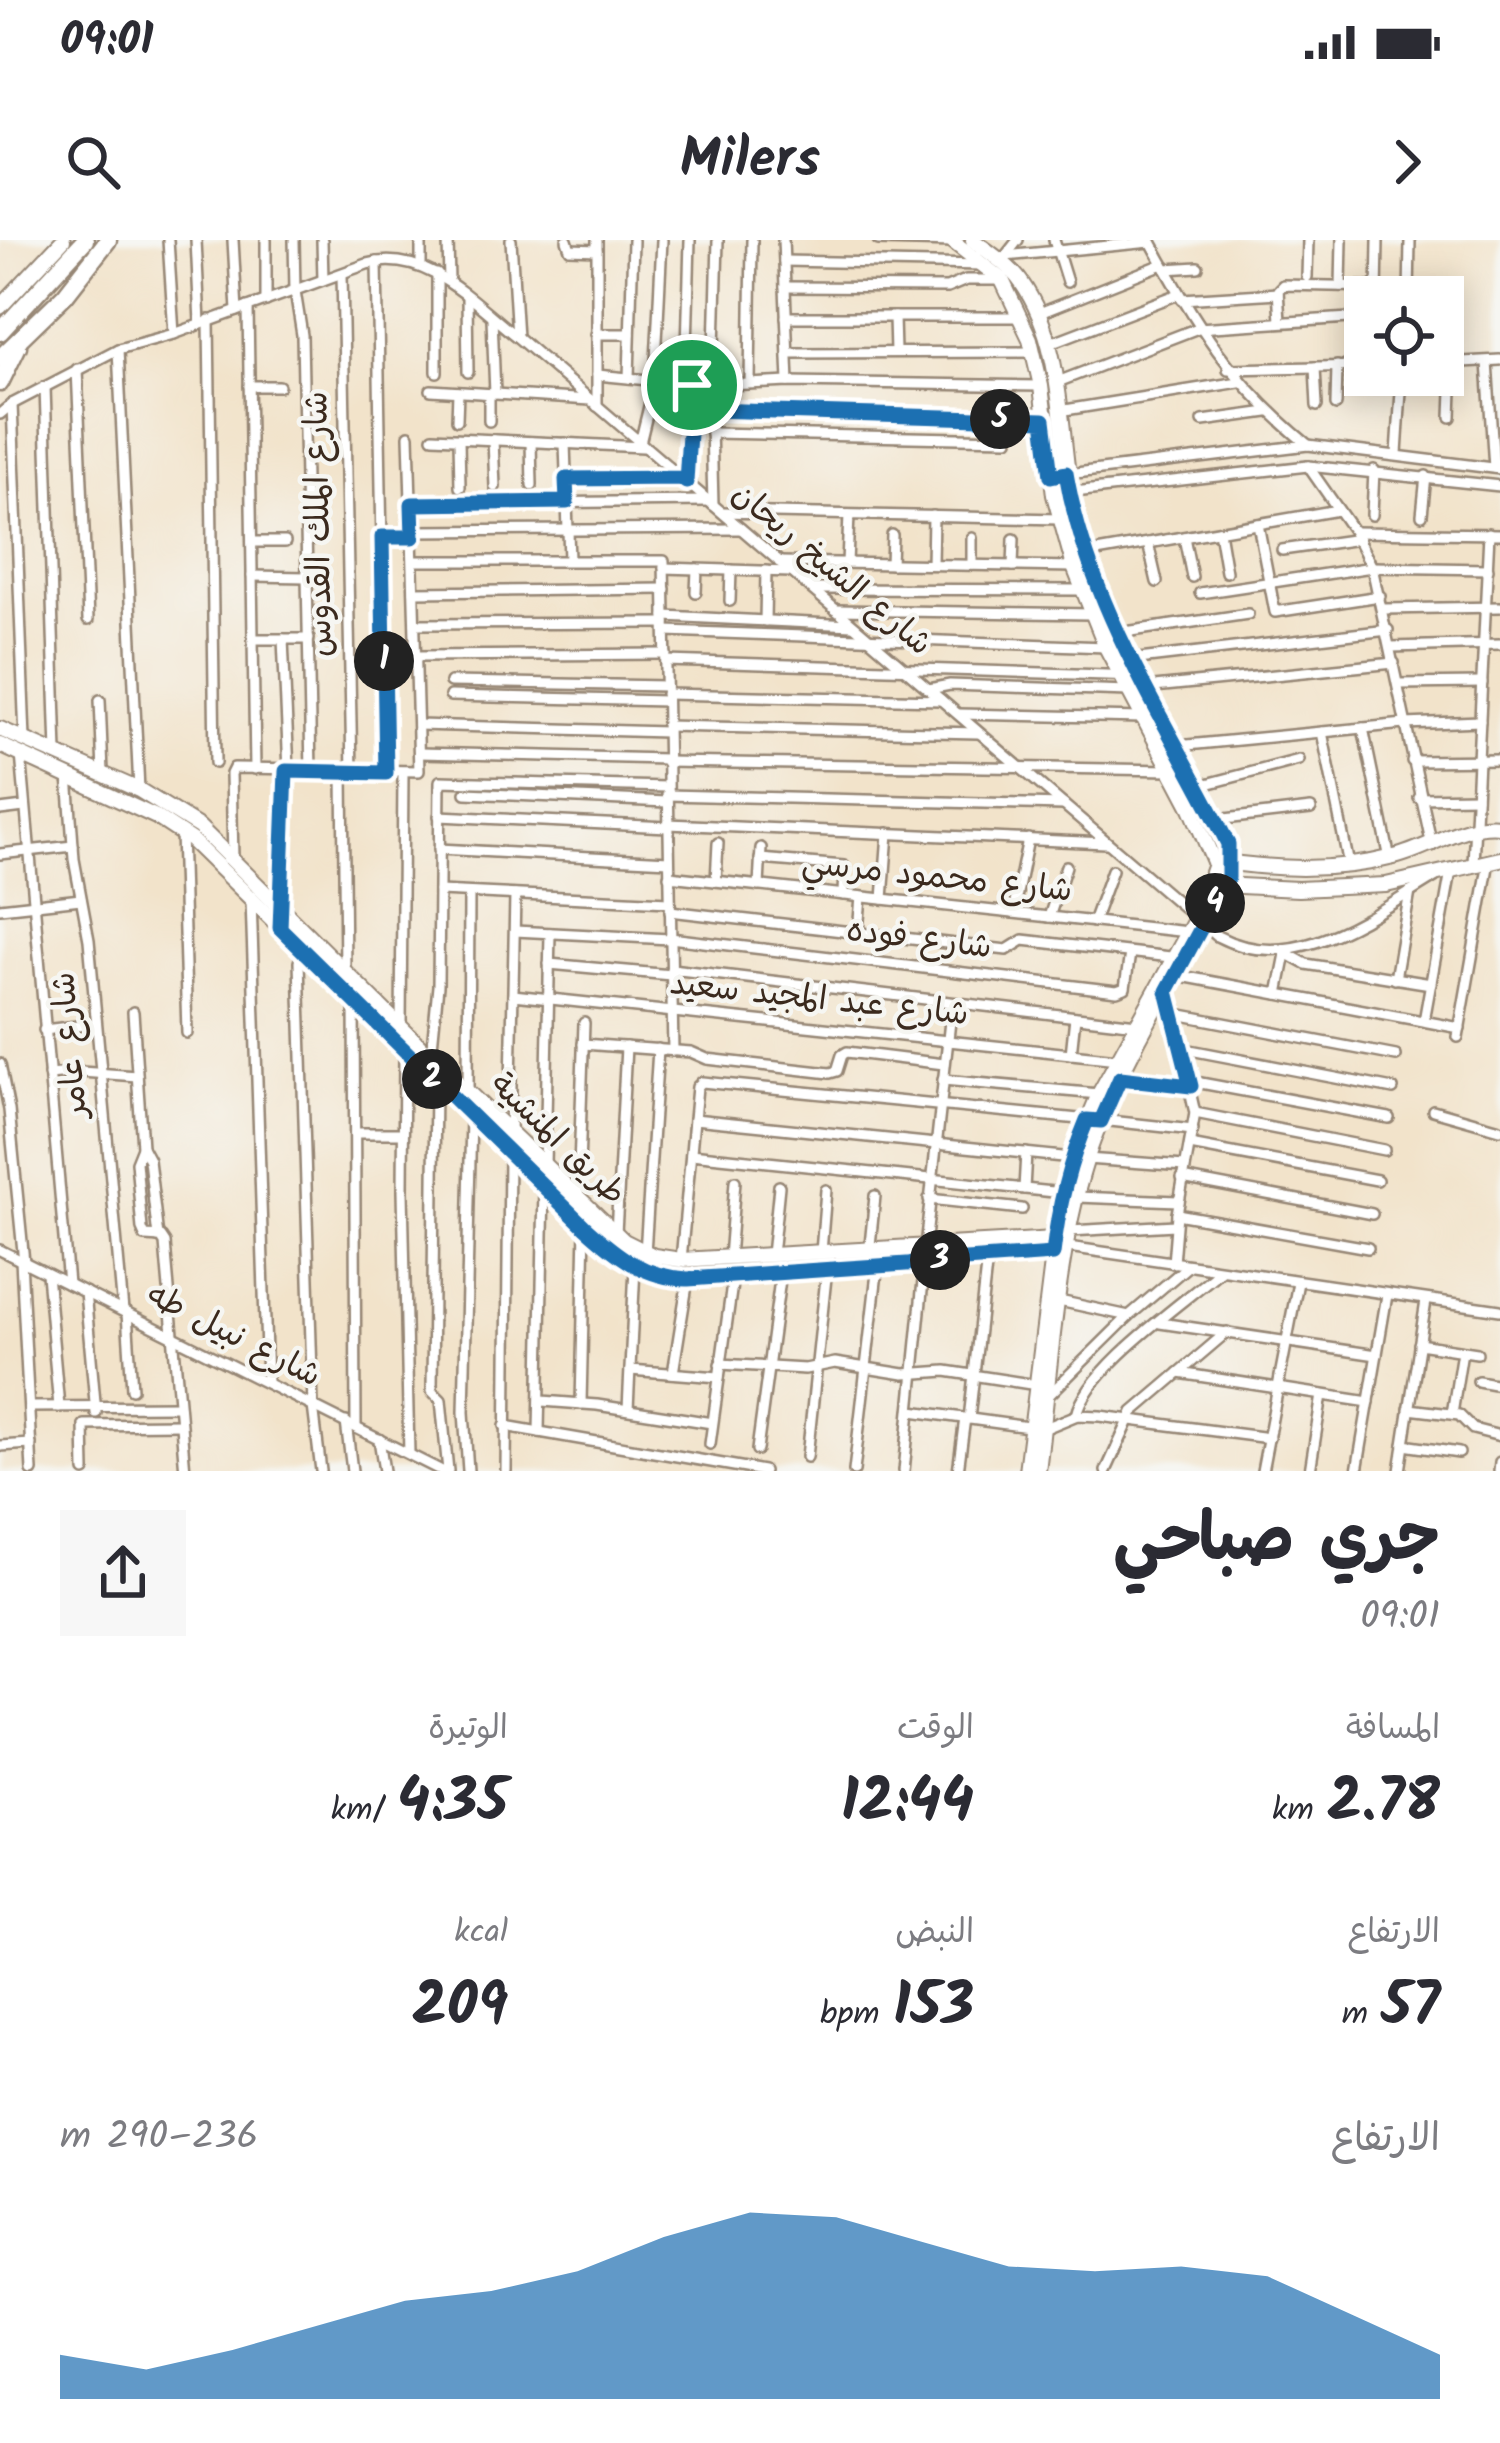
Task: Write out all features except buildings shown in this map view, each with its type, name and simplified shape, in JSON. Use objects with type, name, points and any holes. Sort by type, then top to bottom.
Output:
[{"type":"highway","points":[[0,332],[85,240]]},
{"type":"highway","points":[[0,358],[65,295],[108,240]]},
{"type":"highway","points":[[0,383],[19,341]]},
{"type":"street","points":[[168,240],[173,334]]},
{"type":"street","points":[[196,240],[204,322],[215,763]]},
{"type":"street","points":[[233,240],[249,386],[255,769]]},
{"type":"street","points":[[266,240],[266,301]]},
{"type":"street","points":[[294,240],[302,335],[311,771]]},
{"type":"street","points":[[322,240],[323,280]]},
{"type":"street","points":[[421,240],[421,267]]},
{"type":"street","points":[[448,240],[449,282]]},
{"type":"street","points":[[511,240],[517,337]]},
{"type":"street","points":[[431,390],[593,403],[597,245],[572,250],[567,240]]},
{"type":"street","points":[[629,378],[633,240]]},
{"type":"street","points":[[433,437],[642,445],[656,382],[662,240]]},
{"type":"street","points":[[566,479],[684,480],[691,240]]},
{"type":"street","points":[[714,506],[711,410],[718,240]]},
{"type":"street","points":[[750,383],[752,240]]},
{"type":"street","points":[[783,240],[789,382]]},
{"type":"street","points":[[878,240],[953,241],[1018,278],[1037,314],[1048,384],[1059,411],[1059,474]]},
{"type":"street","points":[[973,240],[997,267],[1041,348]]},
{"type":"street","points":[[997,267],[1018,240]]},
{"type":"street","points":[[1307,277],[1308,240]]},
{"type":"street","points":[[1341,286],[1342,240]]},
{"type":"street","points":[[1377,276],[1378,240]]},
{"type":"street","points":[[1409,276],[1410,240]]},
{"type":"street","points":[[0,307],[62,241]]},
{"type":"street","points":[[785,287],[947,287],[1056,246],[1150,241],[1198,328],[1228,369],[1268,412],[1308,445]]},
{"type":"street","points":[[1056,246],[1066,282]]},
{"type":"street","points":[[784,261],[997,267]]},
{"type":"street","points":[[377,262],[386,773]]},
{"type":"street","name":"شارع الشيخ ريحان","points":[[0,414],[118,349],[377,262],[421,267],[449,282],[517,337],[1108,843],[1197,927]]},
{"type":"street","points":[[1037,314],[1164,266],[1198,267]]},
{"type":"street","name":"شارع الملك القدوس","points":[[342,274],[348,772],[345,972]]},
{"type":"street","points":[[437,274],[437,372]]},
{"type":"street","points":[[1280,321],[1278,293],[1283,285],[1344,286]]},
{"type":"street","points":[[788,353],[1041,348],[1180,296],[1278,293]]},
{"type":"street","points":[[467,296],[468,372]]},
{"type":"street","points":[[786,317],[1021,317]]},
{"type":"street","points":[[895,317],[895,352]]},
{"type":"street","points":[[489,421],[492,318]]},
{"type":"street","points":[[597,375],[689,385],[1048,384],[1198,328],[1344,318]]},
{"type":"street","points":[[596,334],[631,334]]},
{"type":"street","points":[[118,349],[139,790]]},
{"type":"street","points":[[1464,363],[1500,360]]},
{"type":"street","points":[[1059,474],[1308,445],[1497,469],[1487,362]]},
{"type":"street","points":[[1336,405],[1337,366]]},
{"type":"street","points":[[1228,369],[1344,366]]},
{"type":"street","points":[[1315,367],[1317,406]]},
{"type":"street","points":[[77,369],[88,620]]},
{"type":"street","points":[[1059,411],[1239,382]]},
{"type":"street","points":[[1048,384],[1044,420],[1062,494],[1130,661],[1143,718],[1214,860],[1217,885]]},
{"type":"street","points":[[249,386],[279,386]]},
{"type":"street","points":[[45,387],[57,753]]},
{"type":"street","points":[[457,420],[458,392]]},
{"type":"street","points":[[1397,454],[1401,396]]},
{"type":"street","points":[[1450,396],[1451,417]]},
{"type":"street","points":[[12,404],[23,806],[68,1284]]},
{"type":"street","points":[[711,410],[1044,420]]},
{"type":"street","points":[[1203,422],[1268,412]]},
{"type":"street","points":[[711,433],[1008,439]]},
{"type":"street","points":[[233,858],[234,768],[416,774],[419,769],[409,435]]},
{"type":"street","points":[[459,439],[460,487]]},
{"type":"street","points":[[493,440],[495,488]]},
{"type":"street","points":[[531,442],[532,485]]},
{"type":"street","points":[[565,443],[568,560]]},
{"type":"street","points":[[1462,480],[1463,464]]},
{"type":"street","points":[[1062,494],[1308,466],[1500,486]]},
{"type":"street","points":[[1308,466],[1372,567],[1432,846]]},
{"type":"street","points":[[1372,515],[1374,470]]},
{"type":"street","points":[[1423,515],[1426,476]]},
{"type":"street","points":[[1062,494],[1060,519],[1074,567],[1120,676]]},
{"type":"street","points":[[412,504],[567,502],[1060,519]]},
{"type":"street","points":[[1085,554],[1338,510]]},
{"type":"street","points":[[847,563],[849,515]]},
{"type":"street","points":[[932,565],[933,517]]},
{"type":"street","points":[[1258,524],[1275,612],[1380,596]]},
{"type":"street","points":[[382,537],[741,529]]},
{"type":"street","points":[[1219,531],[1226,572]]},
{"type":"street","points":[[1176,975],[1424,1021],[1459,1033],[1487,862],[1475,824],[1487,568],[1495,533],[1356,536],[1282,550]]},
{"type":"street","points":[[891,564],[892,535]]},
{"type":"street","points":[[1184,537],[1192,577]]},
{"type":"street","points":[[972,565],[973,538]]},
{"type":"street","points":[[1013,566],[1014,538]]},
{"type":"street","points":[[252,542],[285,542]]},
{"type":"street","points":[[1148,543],[1156,582]]},
{"type":"street","points":[[413,562],[661,559],[673,1051]]},
{"type":"street","points":[[779,562],[1074,567]]},
{"type":"street","points":[[664,565],[792,572]]},
{"type":"street","points":[[1200,593],[1372,567],[1487,568]]},
{"type":"street","points":[[696,592],[697,569]]},
{"type":"street","points":[[730,601],[731,570]]},
{"type":"street","points":[[764,621],[766,571]]},
{"type":"street","points":[[252,576],[307,577]]},
{"type":"street","points":[[414,592],[665,589]]},
{"type":"street","points":[[812,589],[1082,590]]},
{"type":"street","points":[[1384,609],[1500,607]]},
{"type":"street","points":[[836,610],[1091,614]]},
{"type":"street","points":[[1118,633],[1248,614]]},
{"type":"street","points":[[416,624],[764,621],[854,625]]},
{"type":"street","points":[[665,623],[872,640],[1106,647]]},
{"type":"street","points":[[1130,661],[1388,630]]},
{"type":"street","points":[[253,639],[308,639]]},
{"type":"street","points":[[280,928],[287,771],[284,639]]},
{"type":"street","points":[[1391,646],[1500,644]]},
{"type":"street","points":[[416,656],[666,657],[1120,676],[1137,685],[1178,746],[1228,844],[1231,863],[1118,1059],[1100,1094],[1096,1120]]},
{"type":"street","points":[[928,689],[1137,685],[1394,663]]},
{"type":"street","points":[[450,682],[666,694],[941,700]]},
{"type":"street","points":[[1398,684],[1482,682]]},
{"type":"street","points":[[450,696],[666,694]]},
{"type":"street","points":[[506,698],[506,728]]},
{"type":"street","points":[[100,700],[104,773]]},
{"type":"street","points":[[958,714],[1143,718]]},
{"type":"street","points":[[1178,746],[1480,721]]},
{"type":"street","points":[[418,725],[980,733]]},
{"type":"street","points":[[1363,728],[1390,859]]},
{"type":"street","name":"طريق المنشية","points":[[0,729],[68,775],[185,825],[280,928],[345,972],[616,1233],[645,1253],[681,1260],[772,1255],[872,1260],[1061,1243]]},
{"type":"street","points":[[1322,732],[1349,865]]},
{"type":"street","name":"طريق المنشية","points":[[0,745],[57,753],[104,773],[139,790],[233,858],[404,1052],[585,1227],[639,1269],[688,1279],[733,1277],[781,1272],[824,1260]]},
{"type":"street","points":[[419,753],[1172,770]]},
{"type":"street","points":[[1199,786],[1298,760]]},
{"type":"street","points":[[1412,760],[1500,760]]},
{"type":"street","points":[[401,1028],[403,773]]},
{"type":"street","name":"شارع عامر","points":[[68,775],[73,846],[89,940],[132,1389]]},
{"type":"street","points":[[431,1057],[439,986],[440,782],[667,794]]},
{"type":"street","points":[[466,793],[1064,805]]},
{"type":"street","points":[[1419,798],[1477,797]]},
{"type":"street","points":[[0,810],[23,806]]},
{"type":"street","points":[[1216,820],[1311,809]]},
{"type":"street","points":[[439,816],[1108,843]]},
{"type":"street","points":[[1214,860],[1278,867],[1349,865],[1432,846],[1475,824],[1500,826]]},
{"type":"street","points":[[185,825],[187,1033]]},
{"type":"street","points":[[883,899],[888,833]]},
{"type":"street","points":[[1013,914],[1028,839]]},
{"type":"street","points":[[716,881],[718,843]]},
{"type":"street","points":[[0,854],[73,846]]},
{"type":"street","points":[[439,850],[668,861]]},
{"type":"street","points":[[759,886],[761,854],[844,866],[843,895]]},
{"type":"street","points":[[1217,885],[1360,886],[1487,862]]},
{"type":"street","points":[[1049,917],[1066,866]]},
{"type":"street","points":[[1093,922],[1112,870]]},
{"type":"street","points":[[1284,953],[1342,930],[1445,873]]},
{"type":"street","points":[[1424,1021],[1445,873]]},
{"type":"street","name":"شارع محمود مرسي","points":[[669,876],[1093,922],[1197,927]]},
{"type":"street","points":[[439,891],[670,906],[1007,950],[1023,940],[1179,958]]},
{"type":"street","points":[[468,1093],[469,892]]},
{"type":"street","points":[[1395,979],[1410,892]]},
{"type":"street","points":[[510,1133],[515,895]]},
{"type":"street","points":[[858,932],[861,897]]},
{"type":"street","points":[[0,908],[81,898]]},
{"type":"street","points":[[251,898],[268,1383]]},
{"type":"street","points":[[1197,927],[1249,950],[1284,953],[1306,964],[1430,984]]},
{"type":"street","points":[[515,931],[670,939]]},
{"type":"street","points":[[545,1166],[550,933]]},
{"type":"street","name":"شارع فوده","points":[[670,939],[1117,991],[1124,988],[1130,953]]},
{"type":"street","points":[[307,944],[298,962],[314,1406],[321,1471]]},
{"type":"street","points":[[1278,994],[1284,953]]},
{"type":"street","points":[[1026,1471],[1037,1428],[1061,1243],[1079,1159],[1176,975],[1179,958]]},
{"type":"street","points":[[549,964],[671,972],[1137,1024]]},
{"type":"street","points":[[1167,991],[1195,1113],[1178,1201],[1174,1263]]},
{"type":"street","name":"شارع عبد المجيد سعيد","points":[[513,995],[1118,1059]]},
{"type":"street","points":[[352,1471],[354,1000]]},
{"type":"street","points":[[904,1471],[952,1003]]},
{"type":"street","points":[[133,1012],[142,1148],[136,1168],[143,1233],[165,1243],[185,1471]]},
{"type":"street","points":[[1172,1013],[1396,1056]]},
{"type":"street","points":[[1071,1054],[1075,1017]]},
{"type":"street","points":[[578,1197],[584,1023]]},
{"type":"street","points":[[44,1030],[94,1024]]},
{"type":"street","points":[[583,1044],[691,1052],[707,1059],[830,1073],[837,1071],[847,1052],[944,1064]]},
{"type":"street","points":[[616,1233],[626,1047]]},
{"type":"street","points":[[1180,1048],[1393,1089]]},
{"type":"street","points":[[628,1409],[639,1269],[645,1253],[658,1049]]},
{"type":"street","points":[[404,1052],[409,1454]]},
{"type":"street","points":[[0,1064],[9,1110],[22,1261],[32,1471]]},
{"type":"street","points":[[49,1076],[81,1072],[137,1076]]},
{"type":"street","points":[[1120,1078],[1191,1084],[1389,1118]]},
{"type":"street","points":[[943,1080],[1100,1094]]},
{"type":"street","points":[[435,1082],[432,1391],[441,1400],[440,1470]]},
{"type":"street","points":[[681,1260],[697,1087],[704,1082],[1193,1130]]},
{"type":"street","points":[[1433,1110],[1500,1129]]},
{"type":"street","points":[[1195,1113],[1384,1150]]},
{"type":"street","points":[[467,1471],[464,1412],[471,1117]]},
{"type":"street","points":[[694,1119],[1185,1166]]},
{"type":"street","points":[[355,1133],[403,1132]]},
{"type":"street","points":[[1190,1145],[1377,1180]]},
{"type":"street","points":[[506,1471],[509,1153]]},
{"type":"street","points":[[691,1154],[1070,1195],[1178,1201]]},
{"type":"street","points":[[1024,1189],[1026,1154]]},
{"type":"street","points":[[1182,1178],[1372,1214]]},
{"type":"street","points":[[729,1258],[735,1180]]},
{"type":"street","points":[[772,1255],[779,1186]]},
{"type":"street","points":[[539,1432],[544,1187]]},
{"type":"street","points":[[807,1457],[818,1366],[826,1190]]},
{"type":"street","points":[[854,1471],[866,1368],[875,1196]]},
{"type":"street","points":[[929,1199],[1022,1209]]},
{"type":"street","points":[[1061,1243],[1176,1220],[1368,1248]]},
{"type":"street","points":[[581,1404],[585,1227]]},
{"type":"street","points":[[1061,1243],[1500,1310]]},
{"type":"street","points":[[1042,1391],[1059,1301],[1061,1243]]},
{"type":"street","name":"طريق المنشية","points":[[925,1254],[987,1258],[1061,1243]]},
{"type":"street","name":"شارع نبيل طه","points":[[0,1249],[440,1470]]},
{"type":"street","points":[[958,1471],[987,1258]]},
{"type":"street","points":[[1042,1391],[1189,1265]]},
{"type":"street","points":[[1077,1415],[1084,1395],[1100,1374],[1220,1270]]},
{"type":"street","points":[[757,1450],[781,1272]]},
{"type":"street","points":[[47,1274],[59,1407]]},
{"type":"street","points":[[710,1444],[733,1277]]},
{"type":"street","points":[[673,1373],[688,1279]]},
{"type":"street","points":[[1262,1471],[1298,1282]]},
{"type":"street","points":[[86,1292],[97,1424]]},
{"type":"street","points":[[1357,1471],[1387,1295]]},
{"type":"street","points":[[1059,1301],[1129,1316]]},
{"type":"street","points":[[1400,1471],[1426,1301]]},
{"type":"street","points":[[1160,1323],[1377,1354]]},
{"type":"street","points":[[1106,1471],[1128,1420],[1227,1332]]},
{"type":"street","points":[[1419,1344],[1477,1353]]},
{"type":"street","points":[[1452,1414],[1462,1351]]},
{"type":"street","points":[[721,1364],[830,1363],[916,1374],[940,1371],[1042,1391]]},
{"type":"street","points":[[630,1370],[719,1377]]},
{"type":"street","points":[[1178,1373],[1369,1402]]},
{"type":"street","points":[[28,1382],[57,1381]]},
{"type":"street","points":[[1478,1381],[1500,1385]]},
{"type":"street","points":[[1310,1471],[1322,1395]]},
{"type":"street","points":[[542,1401],[712,1423]]},
{"type":"street","points":[[29,1407],[179,1406]]},
{"type":"street","points":[[1409,1408],[1463,1417],[1473,1429],[1500,1436]]},
{"type":"street","points":[[911,1411],[1037,1428],[1077,1415],[1269,1438]]},
{"type":"street","points":[[85,1471],[84,1425],[180,1424]]},
{"type":"street","points":[[505,1426],[763,1471]]},
{"type":"street","points":[[1037,1428],[1038,1471]]},
{"type":"street","points":[[380,1439],[383,1471]]},
{"type":"street","points":[[0,1446],[31,1444]]},
{"type":"street","points":[[1404,1444],[1459,1453]]},
{"type":"street","points":[[1499,1471],[1500,1462]]},
{"type":"route","points":[[692,385],[710,386],[711,410],[1044,420],[1051,476],[1066,473],[1085,554],[1130,661],[1228,844],[1228,878],[1167,991],[1191,1086],[1120,1078],[1101,1121],[1087,1120],[1078,1142],[1053,1254],[688,1279],[646,1272],[585,1227],[280,928],[286,771],[386,773],[382,537],[413,537],[412,504],[567,502],[566,479],[681,478],[686,482],[692,385]]}]
